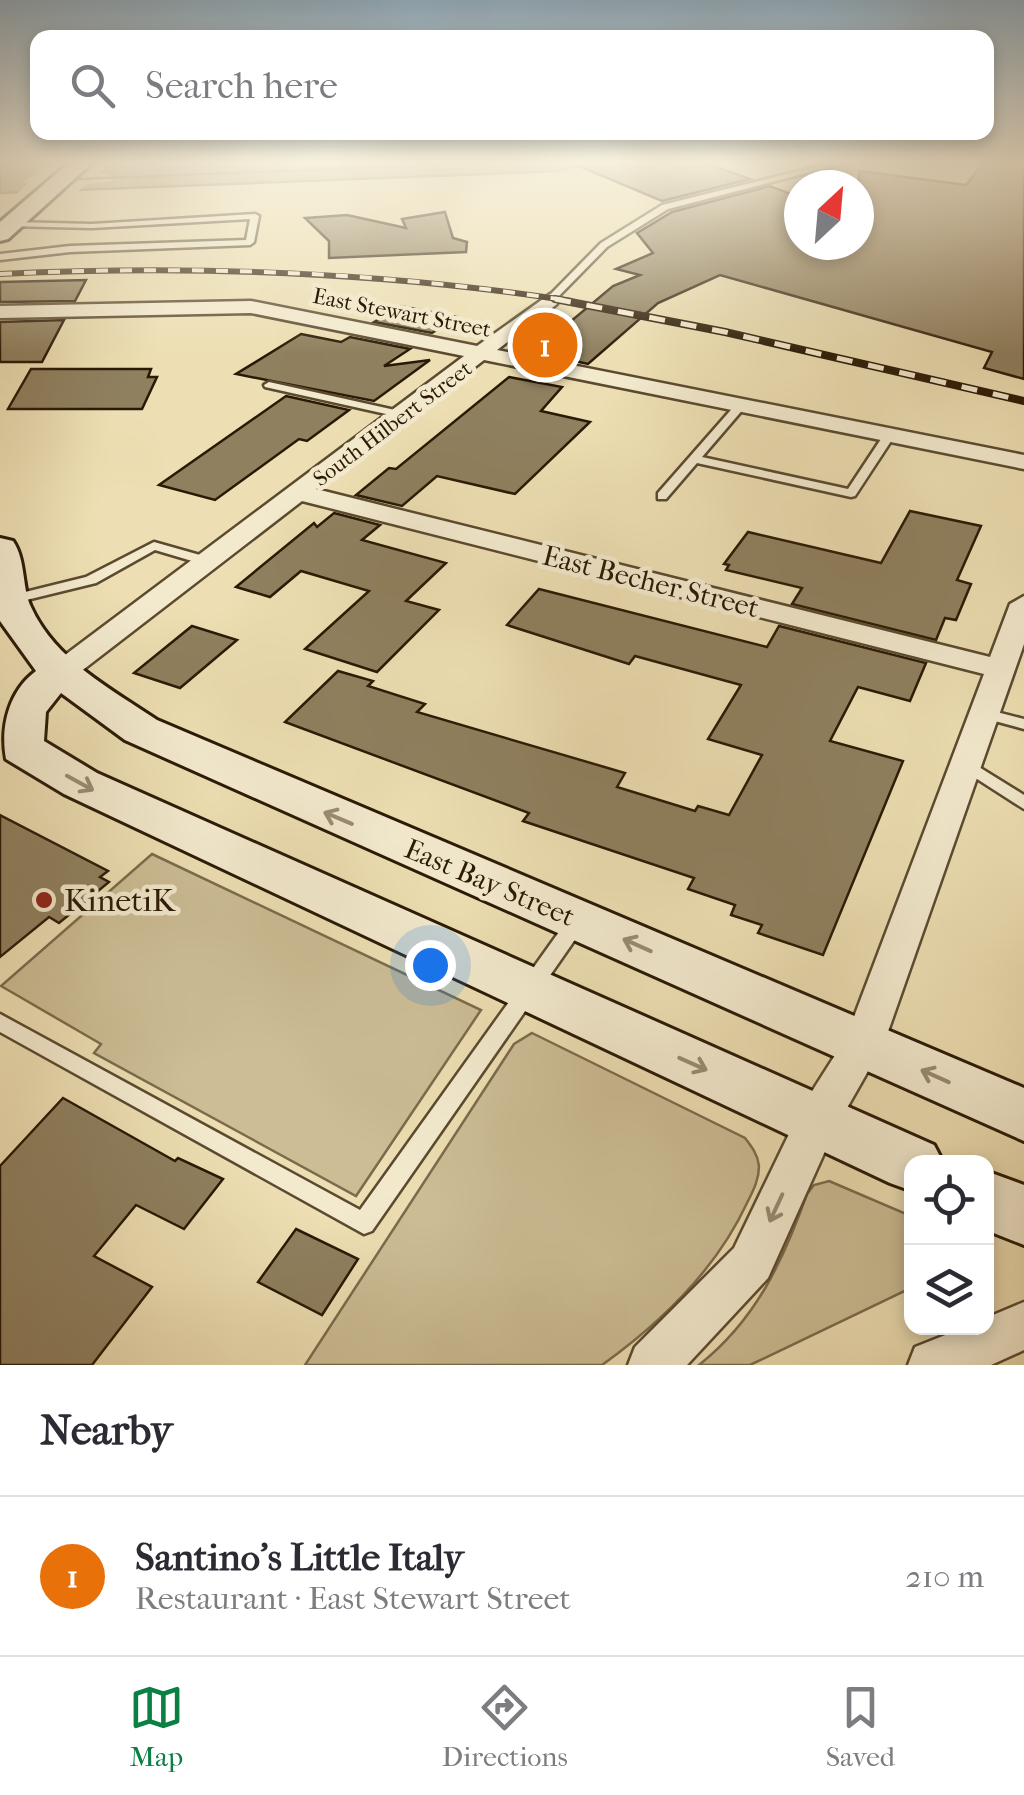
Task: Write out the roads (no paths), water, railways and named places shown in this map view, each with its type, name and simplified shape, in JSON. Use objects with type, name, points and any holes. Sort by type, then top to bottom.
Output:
[{"type":"main road","name":"East Bay Street","points":[[0,550],[5,595],[37,646],[60,673],[141,730],[1024,1115]]},
{"type":"main road","points":[[60,673],[33,692],[11,738],[78,783],[904,1160]]},
{"type":"main road","points":[[994,1202],[1024,1216]]},
{"type":"street","name":"South Hilbert Street","points":[[60,673],[404,415],[550,300]]},
{"type":"street","name":"East Stewart Street","points":[[0,312],[230,306],[1024,462]]},
{"type":"street","name":"East Becher Street","points":[[301,493],[1001,669]]},
{"type":"street","points":[[653,1365],[751,1263],[817,1120],[864,1043],[1024,604]]},
{"type":"street","points":[[933,1365],[1024,1326]]},
{"type":"lane","points":[[4,229],[97,226]]},
{"type":"lane","points":[[0,257],[70,249],[250,242],[254,226]]},
{"type":"lane","name":"South Hilbert Street","points":[[550,300],[604,245],[635,226]]},
{"type":"lane","points":[[269,385],[404,415]]},
{"type":"lane","points":[[662,496],[740,406]]},
{"type":"lane","points":[[694,459],[851,493],[889,435]]},
{"type":"lane","points":[[5,595],[91,580],[154,546],[209,562]]},
{"type":"lane","points":[[985,714],[1024,724]]},
{"type":"lane","points":[[966,764],[1024,803]]},
{"type":"lane","points":[[0,1022],[364,1224],[578,920]]},
{"type":"railway","points":[[0,274],[144,270],[286,273],[428,283],[571,301]]},
{"type":"railway","points":[[555,299],[725,332],[1024,401]]},
{"type":"place","name":"Santino's Little Italy","points":[[545,345]]},
{"type":"place","name":"KinetiK","points":[[44,900]]}]
